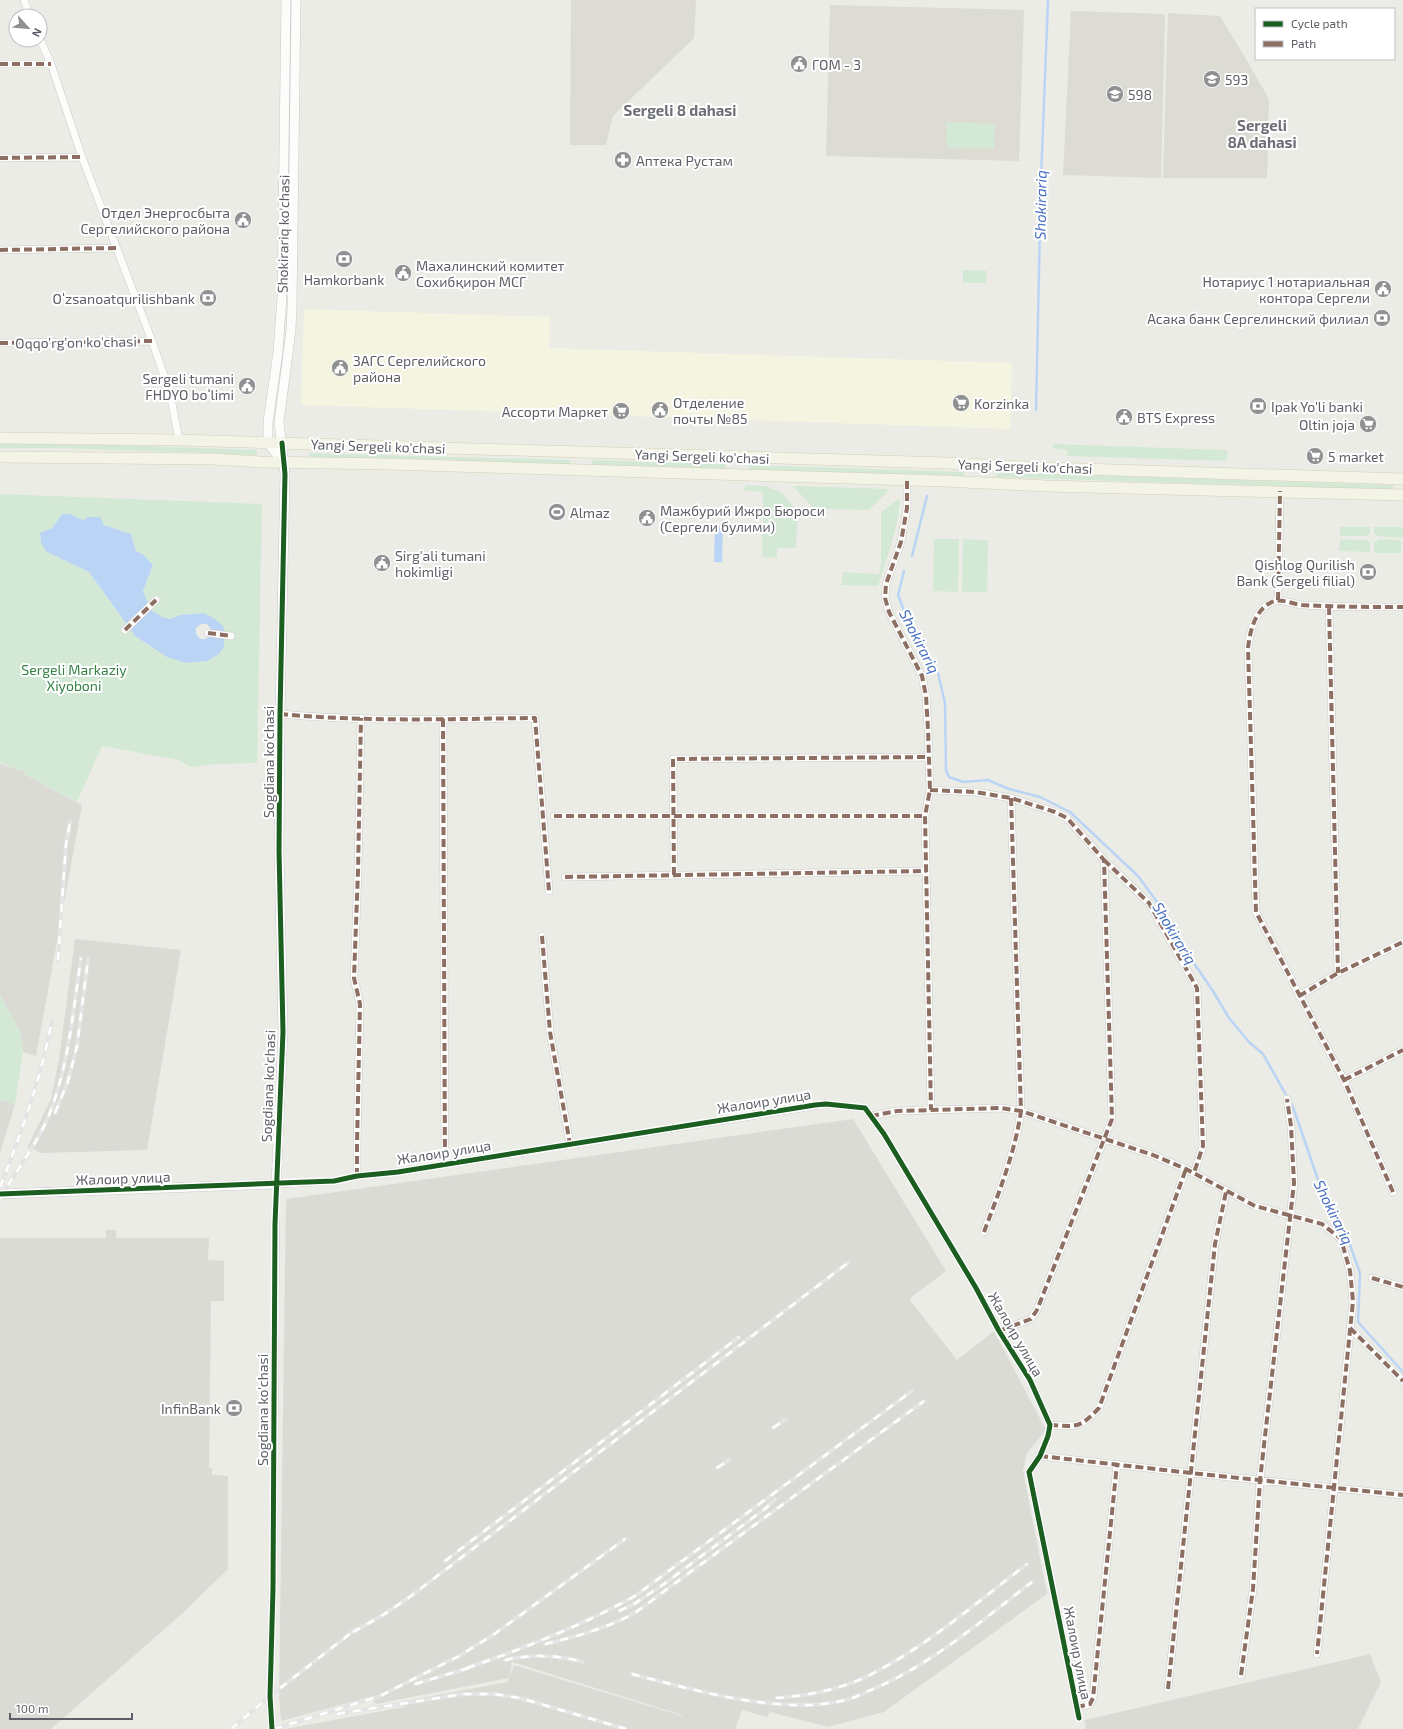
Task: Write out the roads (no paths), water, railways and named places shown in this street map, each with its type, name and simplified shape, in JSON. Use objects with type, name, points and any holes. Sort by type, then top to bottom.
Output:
[{"type":"main road","name":"Yangi Sergeli ko'chasi","points":[[0,438],[282,443],[982,464],[1403,479]]},
{"type":"main road","points":[[572,470],[573,452]]},
{"type":"main road","name":"Yangi Sergeli ko'chasi","points":[[0,457],[213,459],[284,463],[572,470],[1046,486],[1403,495]]},
{"type":"main road","points":[[740,457],[740,476]]},
{"type":"main road","points":[[982,464],[983,483]]},
{"type":"street","name":"Shokirariq ko'chasi","points":[[268,443],[269,410],[278,352],[282,297],[286,0]]},
{"type":"street","name":"Shokirariq ko'chasi","points":[[282,443],[279,411],[291,330],[292,308],[296,0]]},
{"type":"street","points":[[44,48],[82,157],[152,341],[170,393],[178,440]]},
{"type":"street","points":[[0,64],[51,64]]},
{"type":"street","points":[[0,158],[82,157]]},
{"type":"street","points":[[0,250],[116,248]]},
{"type":"street","name":"Oqqo’rg’on ko'chasi","points":[[0,343],[152,341]]},
{"type":"street","points":[[268,443],[284,463]]},
{"type":"street","name":"Sogdiana ko'chasi","points":[[272,1729],[270,1696],[273,1581],[276,1184],[283,1032],[279,851],[285,474],[282,443]]},
{"type":"street","points":[[908,481],[907,508],[901,542],[886,584],[885,598],[889,612],[922,676],[926,703],[930,790],[925,816],[931,1110]]},
{"type":"street","points":[[1278,600],[1280,491]]},
{"type":"street","points":[[125,630],[156,600]]},
{"type":"street","points":[[1393,1192],[1344,1080],[1256,912],[1248,648],[1251,631],[1256,617],[1270,603],[1278,600],[1295,604],[1329,607],[1403,607]]},
{"type":"street","points":[[1329,607],[1338,973]]},
{"type":"street","points":[[208,633],[231,636]]},
{"type":"street","points":[[280,714],[361,718],[535,718],[549,891]]},
{"type":"street","points":[[357,1176],[360,1004],[354,978],[361,718]]},
{"type":"street","points":[[443,719],[445,1164]]},
{"type":"street","points":[[674,875],[673,759],[929,756]]},
{"type":"street","points":[[930,790],[975,792],[1011,798],[1043,807],[1067,818],[1104,860],[1149,903],[1196,988],[1204,1146],[1194,1173]]},
{"type":"street","points":[[984,1232],[1007,1171],[1021,1111],[1011,798]]},
{"type":"street","points":[[554,816],[925,816]]},
{"type":"street","points":[[999,1331],[1031,1319],[1037,1310],[1112,1119],[1104,860]]},
{"type":"street","points":[[565,877],[926,871]]},
{"type":"street","points":[[542,936],[550,1032],[570,1144]]},
{"type":"street","points":[[1300,996],[1338,973],[1403,942]]},
{"type":"street","points":[[1344,1080],[1403,1050]]},
{"type":"street","points":[[1241,1675],[1256,1559],[1260,1480],[1289,1216],[1294,1183],[1291,1126],[1287,1099]]},
{"type":"street","name":"Жалоир улица","points":[[0,1194],[334,1181],[357,1176],[445,1164],[815,1105],[865,1108],[892,1147],[976,1288],[999,1331],[1030,1380],[1050,1425],[1048,1436],[1040,1456],[1029,1472],[1079,1718]]},
{"type":"street","points":[[871,1116],[897,1111],[1001,1108],[1021,1111],[1105,1138],[1186,1169],[1254,1206],[1322,1224],[1341,1239],[1350,1271],[1353,1301],[1317,1654]]},
{"type":"street","points":[[1050,1425],[1074,1427],[1086,1421],[1099,1408],[1186,1169]]},
{"type":"street","points":[[1168,1690],[1215,1244],[1226,1192]]},
{"type":"street","points":[[1372,1278],[1403,1287]]},
{"type":"street","points":[[1350,1328],[1403,1381]]},
{"type":"street","points":[[1040,1456],[1403,1494]]},
{"type":"street","points":[[1077,1707],[1090,1704],[1093,1698],[1117,1464]]},
{"type":"water","points":[[62,514],[70,514],[83,520],[89,517],[100,517],[104,525],[131,534],[136,551],[144,555],[153,565],[143,591],[151,610],[162,617],[170,619],[180,615],[204,613],[215,619],[223,626],[225,634],[224,646],[219,654],[207,661],[186,663],[167,657],[135,636],[89,572],[47,552],[41,543],[40,533],[52,528]],"holes":[[[201,624],[207,624],[211,629],[210,635],[206,639],[200,639],[196,634],[196,628]]]},
{"type":"water","points":[[715,526],[723,526],[722,562],[714,562]]},
{"type":"waterway","name":"Shokirariq","points":[[1036,410],[1041,179],[1048,0]]},
{"type":"waterway","name":"Shokirariq","points":[[912,556],[927,496]]},
{"type":"waterway","name":"Shokirariq","points":[[904,571],[898,595],[905,613],[938,673],[945,703],[946,770],[949,777],[963,782],[988,780],[1009,789],[1040,797],[1070,812],[1138,876],[1157,902],[1165,921],[1213,991],[1229,1018],[1249,1042],[1263,1054],[1293,1107],[1324,1197],[1349,1242],[1360,1273],[1358,1322],[1403,1372]]},
{"type":"railway","points":[[58,960],[66,844],[70,822]]},
{"type":"railway","points":[[0,1199],[44,1126],[56,1096],[70,1038],[81,958]]},
{"type":"railway","points":[[55,1113],[68,1081],[77,1046],[88,959]]},
{"type":"railway","points":[[0,1187],[37,1084],[52,1020]]},
{"type":"railway","points":[[353,1632],[383,1615],[411,1596],[849,1262]]},
{"type":"railway","points":[[445,1561],[739,1337]]},
{"type":"railway","points":[[467,1668],[552,1636],[615,1607],[635,1596],[912,1391]]},
{"type":"railway","points":[[545,1644],[600,1628],[635,1613],[924,1401]]},
{"type":"railway","points":[[773,1428],[786,1419]]},
{"type":"railway","points":[[717,1468],[729,1460]]},
{"type":"railway","points":[[619,1611],[634,1604],[664,1584],[766,1508],[775,1499]]},
{"type":"railway","points":[[274,1729],[380,1696],[459,1656],[493,1635],[625,1539]]},
{"type":"railway","points":[[776,1698],[800,1696],[836,1688],[859,1680],[891,1664],[970,1609],[1027,1564]]},
{"type":"railway","points":[[632,1674],[710,1693],[767,1703],[794,1705],[821,1704],[846,1700],[893,1680],[935,1655],[1032,1582]]},
{"type":"railway","points":[[231,1729],[270,1696],[356,1629]]},
{"type":"railway","points":[[505,1660],[544,1656],[583,1662]]},
{"type":"railway","points":[[415,1684],[472,1667]]},
{"type":"railway","points":[[337,1714],[463,1694],[494,1694],[520,1698],[626,1729]]},
{"type":"place","name":"ГОМ - 3","points":[[799,64]]},
{"type":"place","name":"593","points":[[1212,79]]},
{"type":"place","name":"598","points":[[1115,94]]},
{"type":"place","name":"Аптека Рустам","points":[[623,160]]},
{"type":"place","name":"Отдел Энергосбыта Сергелийского района","points":[[243,220]]},
{"type":"place","name":"Hamkorbank","points":[[344,259]]},
{"type":"place","name":"Махалинский комитет Сохибқирон МСГ","points":[[403,273]]},
{"type":"place","name":"Нотариус 1 нотариальная контора Сергели","points":[[1383,289]]},
{"type":"place","name":"Oʻzsanoatqurilishbank","points":[[208,298]]},
{"type":"place","name":"Асака банк Сергелинский филиал","points":[[1382,318]]},
{"type":"place","name":"ЗАГС Сергелийского района","points":[[340,368]]},
{"type":"place","name":"Sergeli tumani FHDYO boʻlimi","points":[[247,386]]},
{"type":"place","name":"Korzinka","points":[[961,403]]},
{"type":"place","name":"Ipak Yo'li banki","points":[[1258,406]]},
{"type":"place","name":"Отделение почты №85","points":[[660,410]]},
{"type":"place","name":"Ассорти Маркет","points":[[621,411]]},
{"type":"place","name":"BTS Express","points":[[1124,417]]},
{"type":"place","name":"Oltin joja","points":[[1368,424]]},
{"type":"place","name":"5 market","points":[[1315,456]]},
{"type":"place","name":"Almaz","points":[[557,512]]},
{"type":"place","name":"Мажбурий Ижро Бюроси (Сергели булими)","points":[[647,518]]},
{"type":"place","name":"Sirg'ali tumani hokimligi","points":[[382,563]]},
{"type":"place","name":"Qishlog Qurilish Bank (Sergeli filial)","points":[[1368,572]]},
{"type":"place","name":"InfinBank","points":[[234,1408]]},
{"type":"district","name":"Sergeli 8 dahasi","points":[[680,110]]},
{"type":"district","name":"Sergeli 8A dahasi","points":[[1262,134]]},
{"type":"park label","name":"Sergeli Markaziy Xiyoboni","points":[[74,678]]}]
